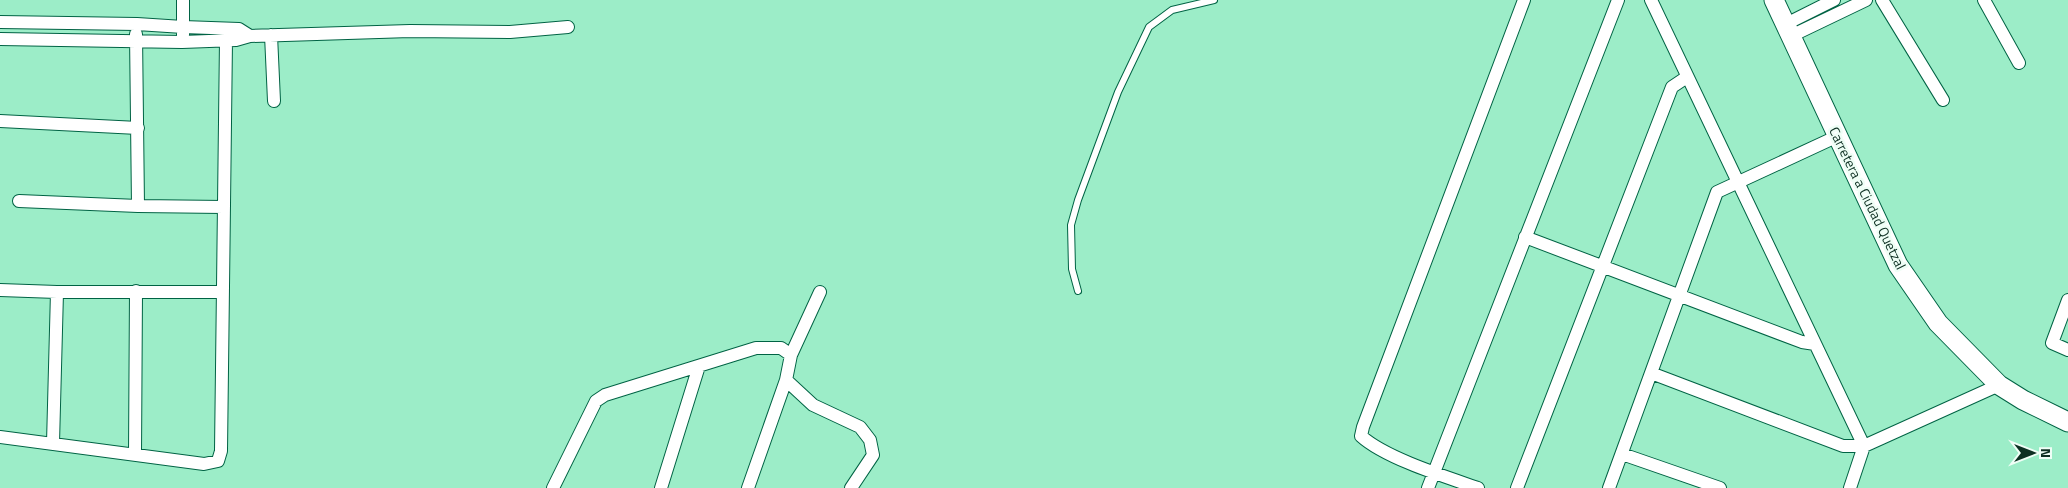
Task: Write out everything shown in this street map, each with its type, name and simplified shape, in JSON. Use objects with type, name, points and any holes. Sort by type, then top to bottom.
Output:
[{"type":"main road","name":"Carretera a Ciudad Quetzal","points":[[1774,0],[1898,265],[1938,323],[1999,385],[2022,400],[2068,422]]},
{"type":"street","points":[[182,42],[183,0]]},
{"type":"street","points":[[1478,488],[1434,472],[1371,444],[1361,436],[1524,0]]},
{"type":"street","points":[[1428,488],[1618,0]]},
{"type":"street","points":[[1651,0],[1864,446],[1850,488]]},
{"type":"street","points":[[1788,30],[1834,0]]},
{"type":"street","points":[[1788,30],[1866,0]]},
{"type":"street","points":[[1882,0],[1943,100]]},
{"type":"street","points":[[1984,0],[2019,63]]},
{"type":"street","points":[[0,22],[136,24],[238,29],[250,36]]},
{"type":"street","points":[[136,24],[138,206]]},
{"type":"street","points":[[0,39],[182,42],[236,40],[250,36],[271,35],[410,31],[510,32],[568,27]]},
{"type":"street","points":[[271,35],[274,101]]},
{"type":"street","points":[[0,437],[204,464],[218,461],[221,451],[226,40]]},
{"type":"street","points":[[1517,488],[1672,87],[1688,77]]},
{"type":"street","points":[[0,121],[138,128]]},
{"type":"street","points":[[1609,488],[1717,192],[1838,136]]},
{"type":"street","points":[[18,201],[138,206],[224,207]]},
{"type":"street","points":[[1525,237],[1802,342],[1815,344]]},
{"type":"street","points":[[0,290],[223,292]]},
{"type":"street","points":[[135,454],[136,291]]},
{"type":"street","points":[[53,443],[57,292]]},
{"type":"street","points":[[748,488],[786,380],[791,355],[820,292]]},
{"type":"street","points":[[2068,300],[2052,343],[2068,350]]},
{"type":"street","points":[[553,488],[596,401],[605,394],[756,348],[781,348],[791,355]]},
{"type":"street","points":[[661,488],[699,366]]},
{"type":"street","points":[[1651,373],[1843,446],[1864,446],[1999,385]]},
{"type":"street","points":[[786,380],[813,405],[860,427],[870,440],[872,455],[851,488]]},
{"type":"street","points":[[1622,454],[1720,488]]},
{"type":"lane","points":[[1078,291],[1072,269],[1071,224],[1118,92],[1149,27],[1172,10],[1214,0]]}]
